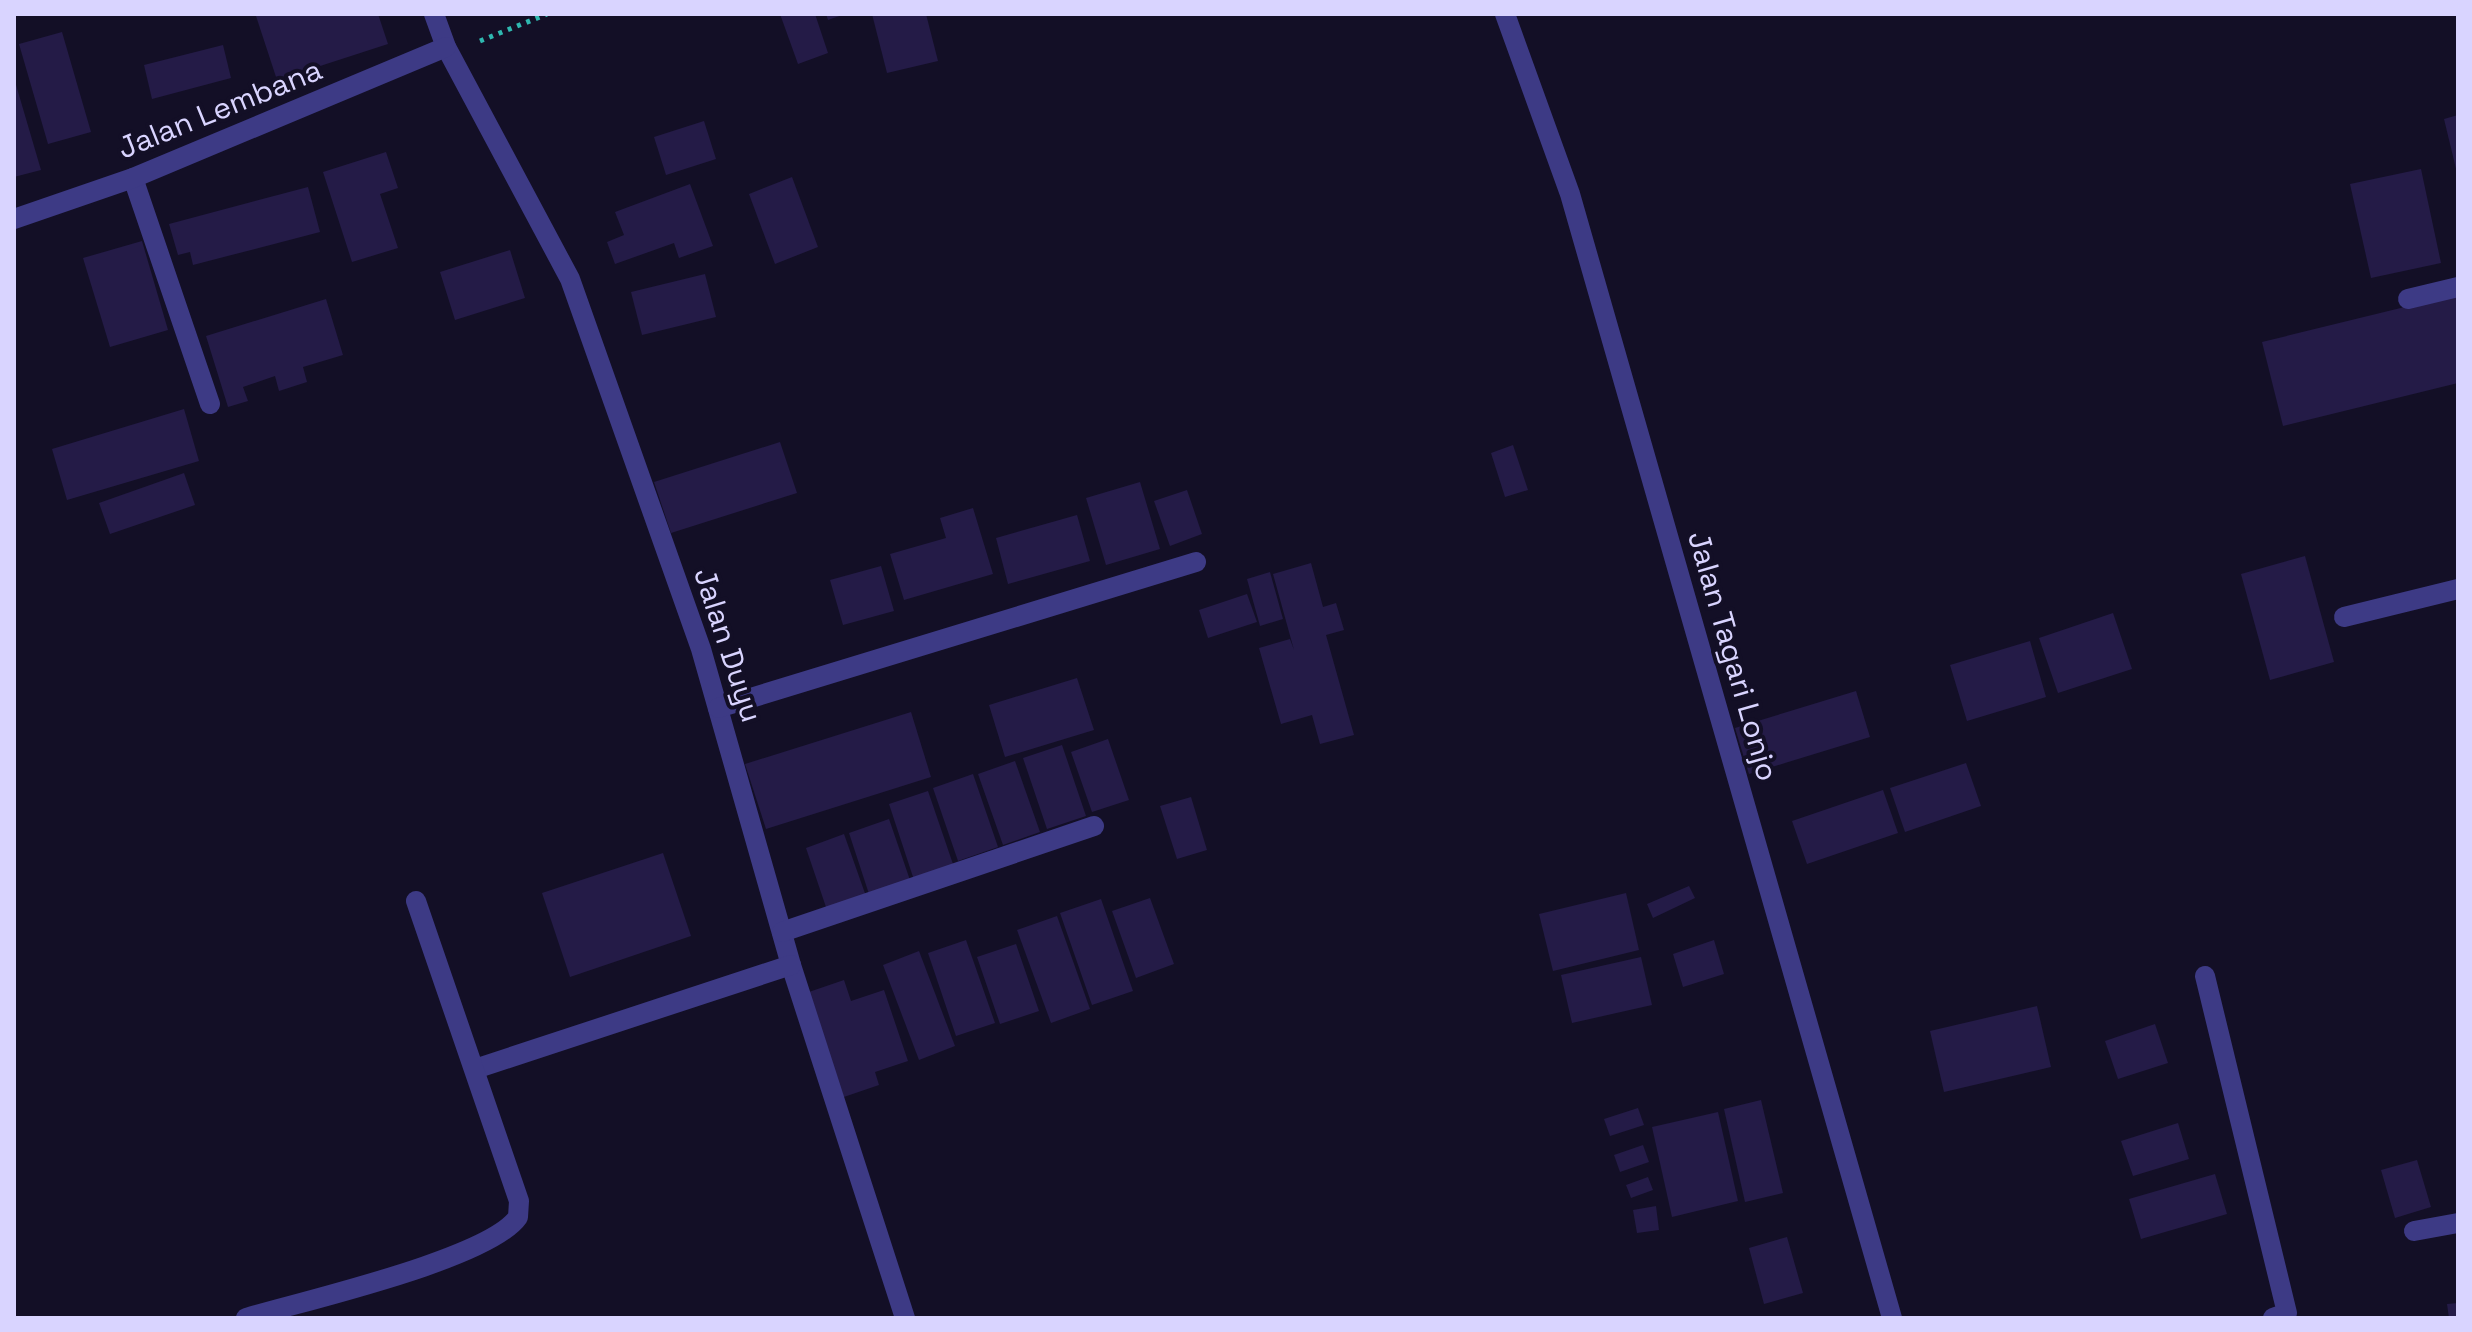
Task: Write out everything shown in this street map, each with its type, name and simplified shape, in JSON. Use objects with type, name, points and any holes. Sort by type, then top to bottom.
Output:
[{"type":"street","name":"Jalan Duyu","points":[[434,14],[448,52],[570,279],[701,649],[791,965],[905,1318]]},
{"type":"street","name":"Jalan Tagari Lonjo","points":[[1505,14],[1570,194],[1892,1318]]},
{"type":"street","name":"Jalan Lembana","points":[[14,219],[133,178],[448,52]]},
{"type":"street","points":[[133,178],[210,404]]},
{"type":"street","points":[[2408,299],[2458,287]]},
{"type":"street","points":[[718,708],[1196,562]]},
{"type":"street","points":[[2344,617],[2458,589]]},
{"type":"street","points":[[782,932],[1094,826]]},
{"type":"street","points":[[246,1318],[464,1253],[513,1225],[518,1217],[519,1201],[416,901]]},
{"type":"street","points":[[475,1069],[791,965]]},
{"type":"street","points":[[2205,976],[2283,1316]]},
{"type":"street","points":[[2414,1231],[2458,1223]]},
{"type":"path","points":[[448,52],[547,14]]},
{"type":"building","points":[[378,14],[388,44],[277,80],[256,16]]},
{"type":"building","points":[[780,14],[815,14],[828,53],[798,64]]},
{"type":"building","points":[[826,14],[845,14],[828,20]]},
{"type":"building","points":[[872,14],[926,14],[938,61],[887,73]]},
{"type":"building","points":[[62,32],[91,132],[48,144],[19,44]]},
{"type":"building","points":[[223,45],[231,78],[152,99],[144,65]]},
{"type":"building","points":[[14,78],[41,170],[14,177]]},
{"type":"building","points":[[2458,115],[2458,173],[2457,173],[2444,119]]},
{"type":"building","points":[[704,121],[716,159],[666,175],[654,137]]},
{"type":"building","points":[[386,152],[398,188],[380,194],[398,248],[352,262],[323,172]]},
{"type":"building","points":[[2421,169],[2441,263],[2371,278],[2350,184]]},
{"type":"building","points":[[792,177],[818,247],[775,264],[749,194]]},
{"type":"building","points":[[690,184],[713,246],[679,258],[674,243],[615,264],[607,242],[624,235],[615,212]]},
{"type":"building","points":[[308,187],[320,232],[193,265],[190,252],[178,255],[169,224]]},
{"type":"building","points":[[142,241],[168,330],[110,347],[83,258]]},
{"type":"building","points":[[510,250],[525,298],[455,320],[440,272]]},
{"type":"building","points":[[705,274],[716,317],[642,335],[631,292]]},
{"type":"building","points":[[2458,294],[2458,383],[2283,426],[2262,342]]},
{"type":"building","points":[[326,299],[343,355],[303,367],[307,382],[279,391],[275,376],[243,387],[248,401],[228,407],[206,336]]},
{"type":"building","points":[[184,409],[199,461],[67,500],[52,449]]},
{"type":"building","points":[[780,442],[797,493],[671,533],[654,482]]},
{"type":"building","points":[[1513,445],[1528,490],[1505,497],[1491,453]]},
{"type":"building","points":[[184,473],[195,505],[110,534],[99,503]]},
{"type":"building","points":[[1140,482],[1160,549],[1106,565],[1086,498]]},
{"type":"building","points":[[1187,490],[1202,534],[1170,546],[1154,501]]},
{"type":"building","points":[[973,508],[993,574],[904,600],[890,554],[946,538],[940,518]]},
{"type":"building","points":[[1077,515],[1090,561],[1008,584],[996,538]]},
{"type":"building","points":[[2305,556],[2334,662],[2270,680],[2241,574]]},
{"type":"building","points":[[1311,563],[1323,607],[1336,603],[1344,630],[1326,635],[1354,735],[1320,744],[1312,715],[1281,724],[1259,648],[1290,639],[1294,650],[1273,574]]},
{"type":"building","points":[[881,566],[894,611],[843,625],[830,580]]},
{"type":"building","points":[[1270,572],[1283,619],[1260,626],[1247,579]]},
{"type":"building","points":[[1247,594],[1257,622],[1208,638],[1199,610]]},
{"type":"building","points":[[2113,613],[2132,669],[2058,693],[2039,638]]},
{"type":"building","points":[[2030,641],[2046,697],[1967,721],[1950,665]]},
{"type":"building","points":[[1077,678],[1094,730],[1005,757],[989,705]]},
{"type":"building","points":[[1856,691],[1870,737],[1749,774],[1735,728]]},
{"type":"building","points":[[911,712],[931,777],[766,829],[745,764]]},
{"type":"building","points":[[1108,739],[1129,800],[1092,812],[1071,752]]},
{"type":"building","points":[[1062,745],[1086,816],[1047,829],[1023,758]]},
{"type":"building","points":[[1015,761],[1040,832],[1003,845],[978,774]]},
{"type":"building","points":[[1966,763],[1981,806],[1905,832],[1890,788]]},
{"type":"building","points":[[973,774],[998,847],[958,861],[933,788]]},
{"type":"building","points":[[1883,790],[1898,833],[1807,864],[1792,821]]},
{"type":"building","points":[[928,791],[954,867],[914,880],[889,804]]},
{"type":"building","points":[[1191,797],[1207,850],[1177,859],[1160,806]]},
{"type":"building","points":[[889,819],[910,880],[869,894],[849,833]]},
{"type":"building","points":[[844,834],[867,899],[828,913],[806,848]]},
{"type":"building","points":[[663,853],[691,936],[570,977],[542,893]]},
{"type":"building","points":[[1689,886],[1695,898],[1653,918],[1647,904]]},
{"type":"building","points":[[1626,893],[1639,950],[1553,971],[1539,914]]},
{"type":"building","points":[[1150,898],[1174,964],[1136,978],[1112,911]]},
{"type":"building","points":[[1101,899],[1133,991],[1092,1005],[1060,913]]},
{"type":"building","points":[[1057,916],[1090,1009],[1051,1023],[1017,930]]},
{"type":"building","points":[[966,940],[995,1023],[956,1036],[928,953]]},
{"type":"building","points":[[1714,940],[1724,974],[1683,987],[1673,954]]},
{"type":"building","points":[[1016,944],[1039,1011],[1000,1024],[977,957]]},
{"type":"building","points":[[919,951],[955,1046],[919,1060],[883,965]]},
{"type":"building","points":[[1641,957],[1652,1005],[1572,1023],[1561,975]]},
{"type":"building","points":[[844,980],[851,1001],[884,990],[908,1061],[875,1072],[879,1085],[838,1099],[803,994]]},
{"type":"building","points":[[2037,1006],[2051,1067],[1944,1092],[1930,1031]]},
{"type":"building","points":[[2155,1024],[2168,1063],[2118,1079],[2105,1041]]},
{"type":"building","points":[[1761,1100],[1783,1193],[1745,1202],[1724,1109]]},
{"type":"building","points":[[1638,1108],[1644,1125],[1610,1136],[1604,1119]]},
{"type":"building","points":[[1718,1112],[1738,1201],[1672,1217],[1652,1127]]},
{"type":"building","points":[[2178,1123],[2189,1159],[2133,1176],[2121,1141]]},
{"type":"building","points":[[1643,1145],[1649,1162],[1620,1172],[1614,1155]]},
{"type":"building","points":[[2417,1160],[2431,1207],[2395,1218],[2381,1170]]},
{"type":"building","points":[[2215,1174],[2227,1214],[2141,1239],[2129,1199]]},
{"type":"building","points":[[1648,1177],[1653,1190],[1631,1198],[1626,1185]]},
{"type":"building","points":[[1656,1206],[1659,1230],[1637,1233],[1633,1210]]},
{"type":"building","points":[[1787,1237],[1803,1293],[1764,1304],[1749,1248]]},
{"type":"building","points":[[2458,1303],[2458,1318],[2449,1318],[2447,1304]]}]
